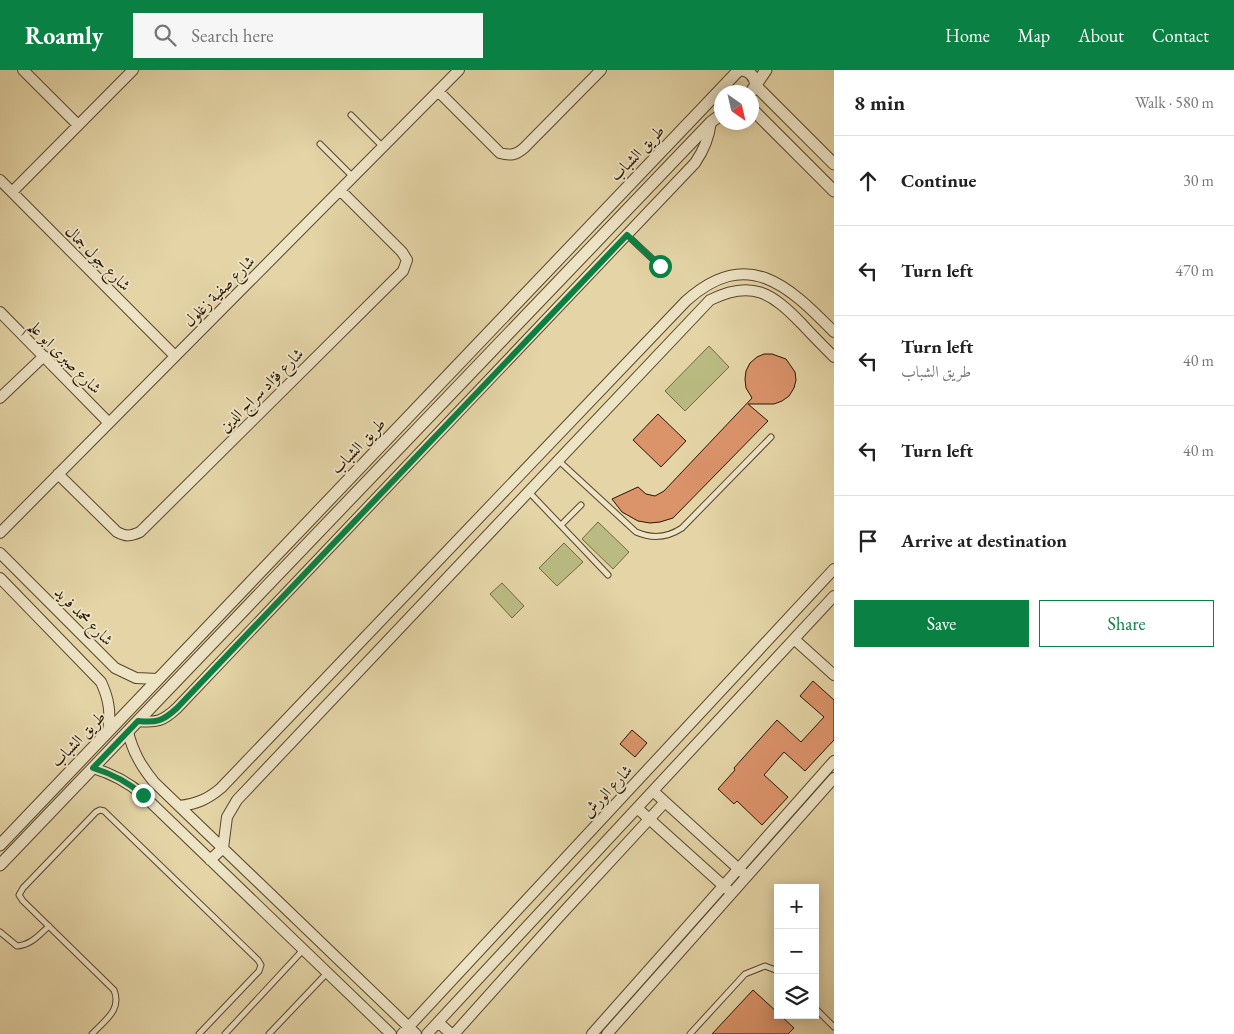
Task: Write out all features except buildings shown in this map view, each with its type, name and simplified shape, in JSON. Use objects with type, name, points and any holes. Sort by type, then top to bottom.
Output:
[{"type":"street","points":[[23,70],[78,125]]},
{"type":"street","points":[[12,192],[133,70]]},
{"type":"street","name":"شارع صفية زغلول","points":[[0,533],[459,70]]},
{"type":"street","points":[[438,91],[500,153],[512,155],[519,153],[601,70]]},
{"type":"street","points":[[741,70],[752,74],[755,80],[754,85]]},
{"type":"street","name":"طريق الشباب","points":[[729,85],[741,70]]},
{"type":"street","points":[[757,85],[766,70]]},
{"type":"street","points":[[759,94],[834,164]]},
{"type":"street","name":"طريق الشباب","points":[[0,844],[714,102]]},
{"type":"street","points":[[759,116],[834,191]]},
{"type":"street","name":"طريق الشباب","points":[[0,865],[714,120]]},
{"type":"street","points":[[138,721],[153,723],[166,718],[177,708],[695,163],[704,151],[709,137],[711,122]]},
{"type":"street","name":"شارع جول جمال","points":[[0,180],[175,356]]},
{"type":"street","name":"شارع فؤاد سراج الدين","points":[[58,474],[117,532],[124,536],[132,536],[140,532],[403,270],[407,260],[402,252],[340,190]]},
{"type":"street","points":[[179,806],[195,804],[209,798],[221,788],[686,301],[702,287],[720,278],[741,274],[761,276],[780,284],[809,307],[834,332]]},
{"type":"street","points":[[210,860],[223,848],[228,817],[237,800],[710,300],[726,293],[742,290],[759,292],[774,298],[834,357]]},
{"type":"street","name":"شارع صبرى ابو علم","points":[[0,312],[109,423]]},
{"type":"street","points":[[0,398],[44,356]]},
{"type":"street","points":[[593,400],[605,412]]},
{"type":"street","points":[[467,532],[479,544]]},
{"type":"street","name":"شارع محمد فريد","points":[[0,553],[106,660],[125,674],[147,679],[158,679]]},
{"type":"street","name":"شارع الورش","points":[[409,1032],[834,569]]},
{"type":"street","name":"شارع محمد فريد","points":[[0,578],[7,589],[101,682],[110,706],[108,732]]},
{"type":"street","points":[[408,593],[421,605]]},
{"type":"street","name":"شارع الورش","points":[[427,1034],[834,596]]},
{"type":"street","points":[[794,639],[834,675]]},
{"type":"street","points":[[93,672],[103,670],[106,660]]},
{"type":"street","points":[[128,732],[133,750],[142,767],[154,782],[409,1032]]},
{"type":"street","points":[[592,1034],[722,885],[834,761]]},
{"type":"street","points":[[93,768],[112,774],[128,783],[143,795],[391,1034]]},
{"type":"street","points":[[607,1034],[834,778]]},
{"type":"street","points":[[653,790],[747,876]]},
{"type":"street","points":[[438,1022],[453,1034],[665,802]]},
{"type":"street","points":[[637,808],[731,893]]},
{"type":"lane","points":[[351,115],[383,147]]},
{"type":"lane","points":[[320,144],[353,177]]},
{"type":"lane","points":[[627,235],[660,266]]},
{"type":"lane","points":[[558,461],[636,532],[659,537],[672,534],[682,528],[771,437]]},
{"type":"lane","points":[[529,492],[608,574]]},
{"type":"lane","points":[[561,526],[581,505]]},
{"type":"lane","points":[[92,1034],[115,1009],[118,1000],[114,990],[22,901],[19,895],[23,888],[100,810],[258,960],[261,966],[259,972],[199,1034]]},
{"type":"lane","points":[[0,932],[16,946],[32,941],[49,926]]},
{"type":"lane","points":[[225,1034],[304,950]]},
{"type":"lane","points":[[690,1034],[745,974],[765,966],[774,969]]},
{"type":"lane","points":[[269,1034],[327,972]]},
{"type":"lane","points":[[819,1012],[834,1026]]},
{"type":"green space","points":[[709,346],[729,367],[685,411],[665,391]]},
{"type":"green space","points":[[598,522],[629,552],[613,569],[582,539]]},
{"type":"green space","points":[[564,543],[583,562],[557,586],[539,568]]},
{"type":"green space","points":[[502,583],[524,606],[512,618],[490,594]]},
{"type":"route","points":[[143,795],[128,783],[112,774],[93,768],[138,721],[153,723],[166,718],[177,708],[627,235],[660,266]]}]
